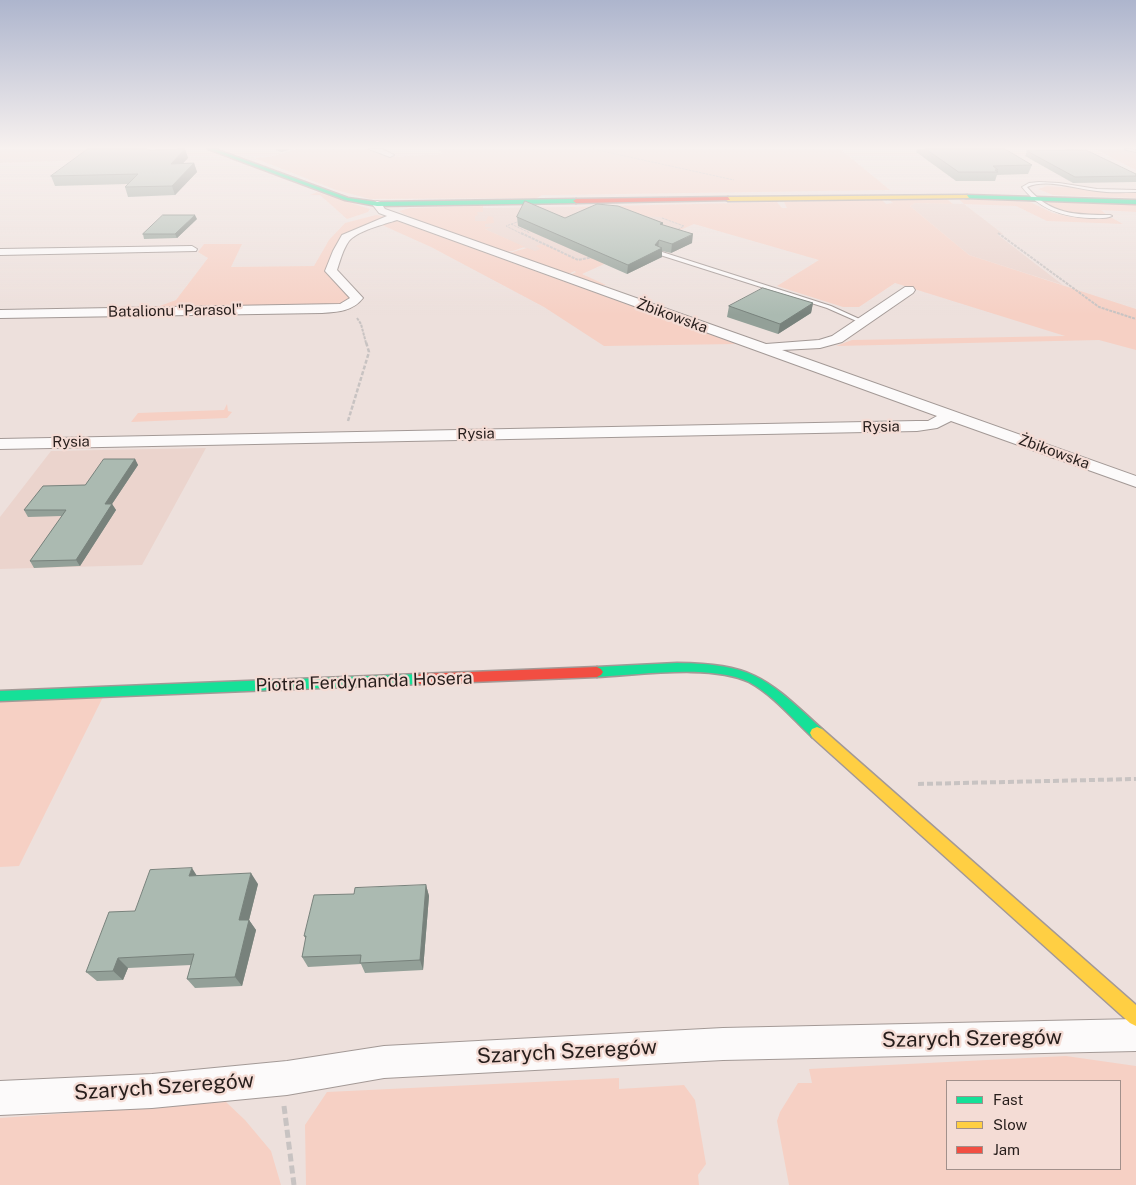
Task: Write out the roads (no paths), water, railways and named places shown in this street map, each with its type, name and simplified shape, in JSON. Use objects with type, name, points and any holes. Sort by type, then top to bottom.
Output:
[{"type":"main road","name":"Piotra Ferdynanda Hosera","points":[[0,696],[710,668],[727,669],[748,675],[770,691],[1136,1017]]},
{"type":"street","name":"Żbikowska","points":[[377,204],[382,211],[1136,482]]},
{"type":"street","name":"Batalionu \"Parasol\"","points":[[0,314],[302,309],[349,305],[357,298],[332,273],[330,268],[343,240],[360,230],[398,216]]},
{"type":"street","points":[[0,252],[192,249]]},
{"type":"street","points":[[761,347],[820,344],[836,339],[909,290]]},
{"type":"street","points":[[806,364],[810,351],[820,344]]},
{"type":"street","name":"Rysia","points":[[0,444],[925,426],[932,425],[949,415]]},
{"type":"street","name":"Szarych Szeregów","points":[[0,1098],[152,1091],[287,1078],[384,1062],[659,1047],[1136,1035]]},
{"type":"lane","points":[[1041,204],[1058,213],[1080,216],[1110,216]]},
{"type":"lane","points":[[659,253],[828,307],[863,322]]}]
